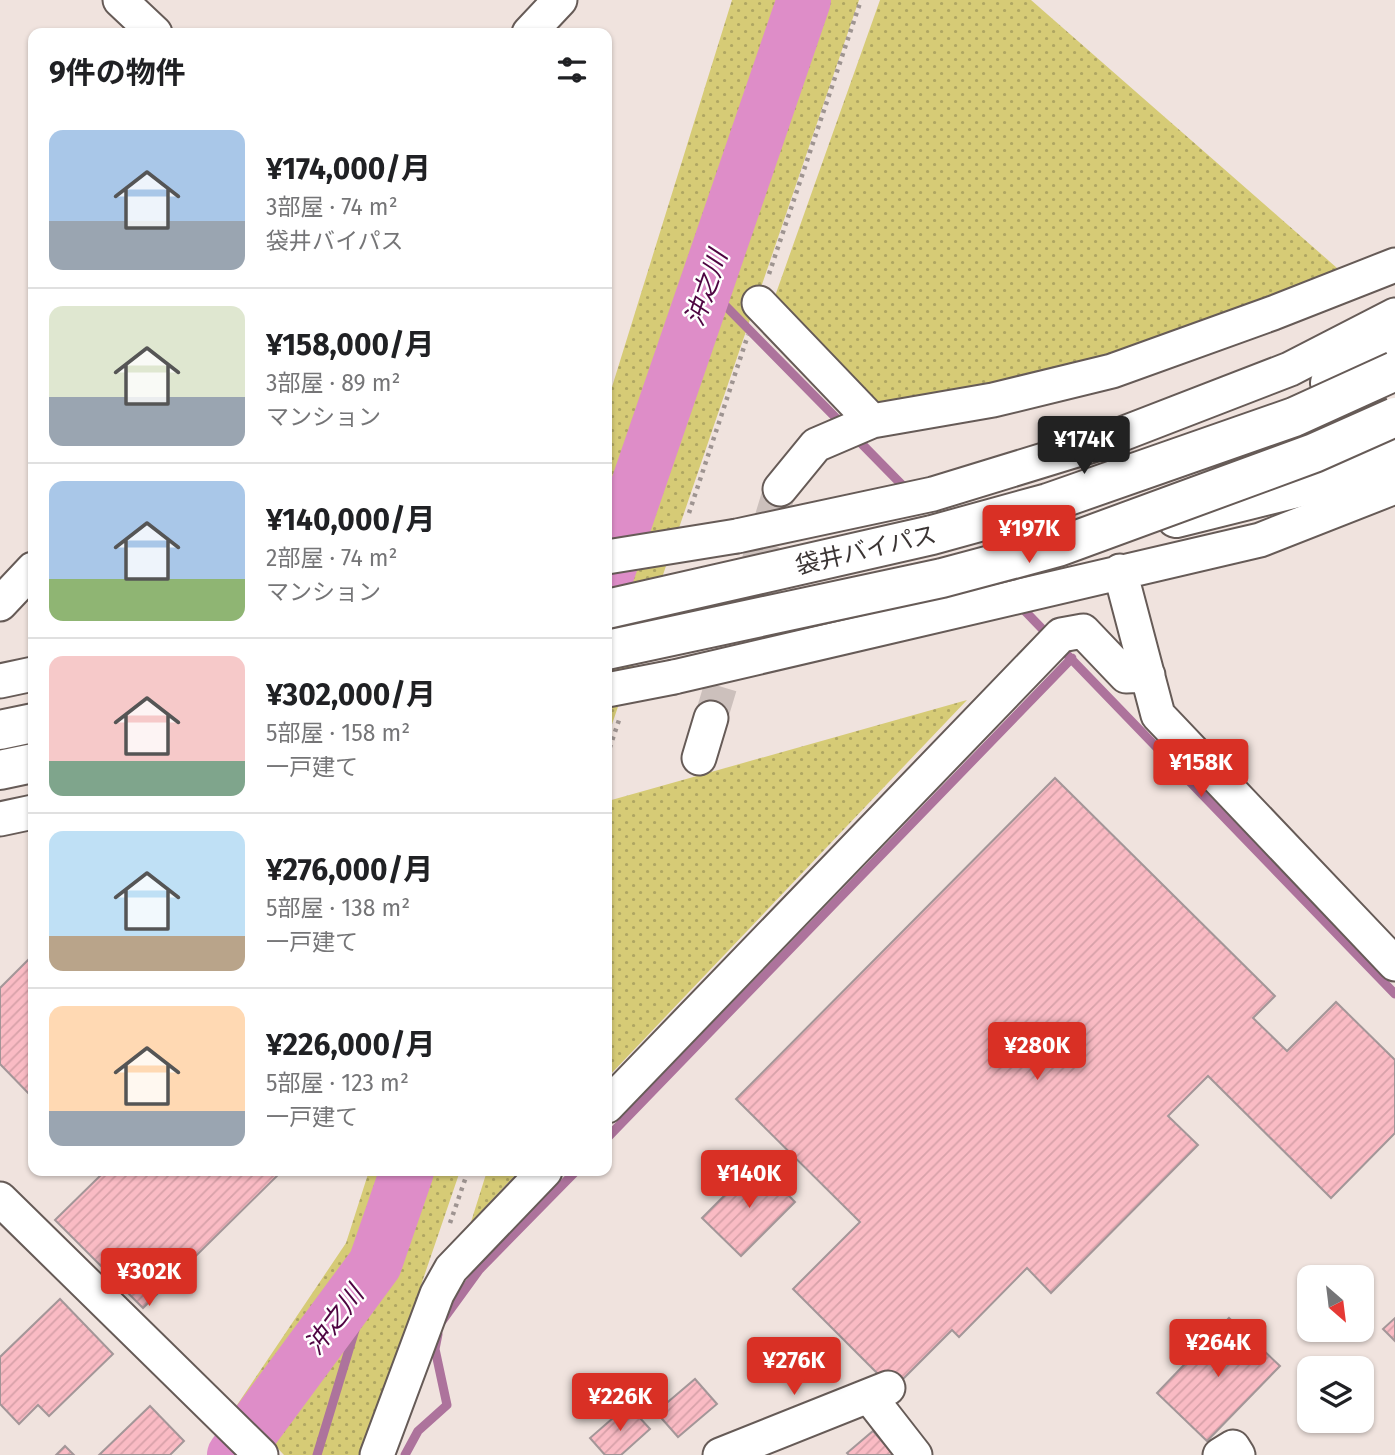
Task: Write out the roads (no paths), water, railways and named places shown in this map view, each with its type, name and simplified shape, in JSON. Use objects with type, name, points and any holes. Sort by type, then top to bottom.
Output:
[{"type":"highway","points":[[1048,503],[1287,405],[1395,349]]},
{"type":"highway","name":"袋井バイパス","points":[[612,608],[932,536],[1048,503],[1293,417],[1395,371]]},
{"type":"highway","name":"袋井バイパス","points":[[612,649],[942,578],[1058,547],[1314,453],[1395,417]]},
{"type":"highway","points":[[1058,547],[1317,483],[1395,452]]},
{"type":"highway","points":[[0,730],[28,724]]},
{"type":"highway","points":[[0,770],[28,764]]},
{"type":"street","points":[[120,0],[150,28]]},
{"type":"street","points":[[534,28],[560,0]]},
{"type":"street","points":[[780,489],[816,445],[872,421],[993,400],[1112,371],[1273,313],[1395,265]]},
{"type":"street","points":[[759,303],[872,421]]},
{"type":"street","points":[[612,556],[737,536],[933,494],[1096,444],[1290,369],[1395,315]]},
{"type":"street","points":[[614,704],[674,677],[1260,540],[1395,487]]},
{"type":"street","points":[[1120,571],[1158,715],[1395,964]]},
{"type":"street","points":[[0,604],[28,574]]},
{"type":"street","points":[[612,1101],[1061,635],[1083,631],[1126,676],[1148,675]]},
{"type":"street","points":[[0,681],[28,675]]},
{"type":"street","points":[[699,758],[711,718]]},
{"type":"street","points":[[0,820],[28,813]]},
{"type":"street","points":[[377,1455],[437,1294],[451,1269],[540,1176]]},
{"type":"street","points":[[0,1199],[261,1455]]},
{"type":"street","points":[[720,1455],[878,1392],[915,1455]]},
{"type":"street","points":[[1220,1455],[1233,1447],[1238,1455]]},
{"type":"waterway","name":"沖之川","points":[[612,560],[804,0]]},
{"type":"waterway","points":[[705,285],[843,425]]},
{"type":"waterway","points":[[853,435],[907,490]]},
{"type":"waterway","points":[[1019,605],[1395,994]]},
{"type":"waterway","points":[[612,1133],[1072,658]]},
{"type":"waterway","name":"沖之川","points":[[234,1455],[375,1264],[405,1176]]},
{"type":"waterway","points":[[442,1321],[479,1270],[571,1176]]},
{"type":"waterway","points":[[317,1455],[375,1264]]},
{"type":"waterway","points":[[405,1455],[418,1431],[447,1405],[435,1349],[438,1334]]},
{"type":"tunnel","points":[[711,718],[780,489]]}]
